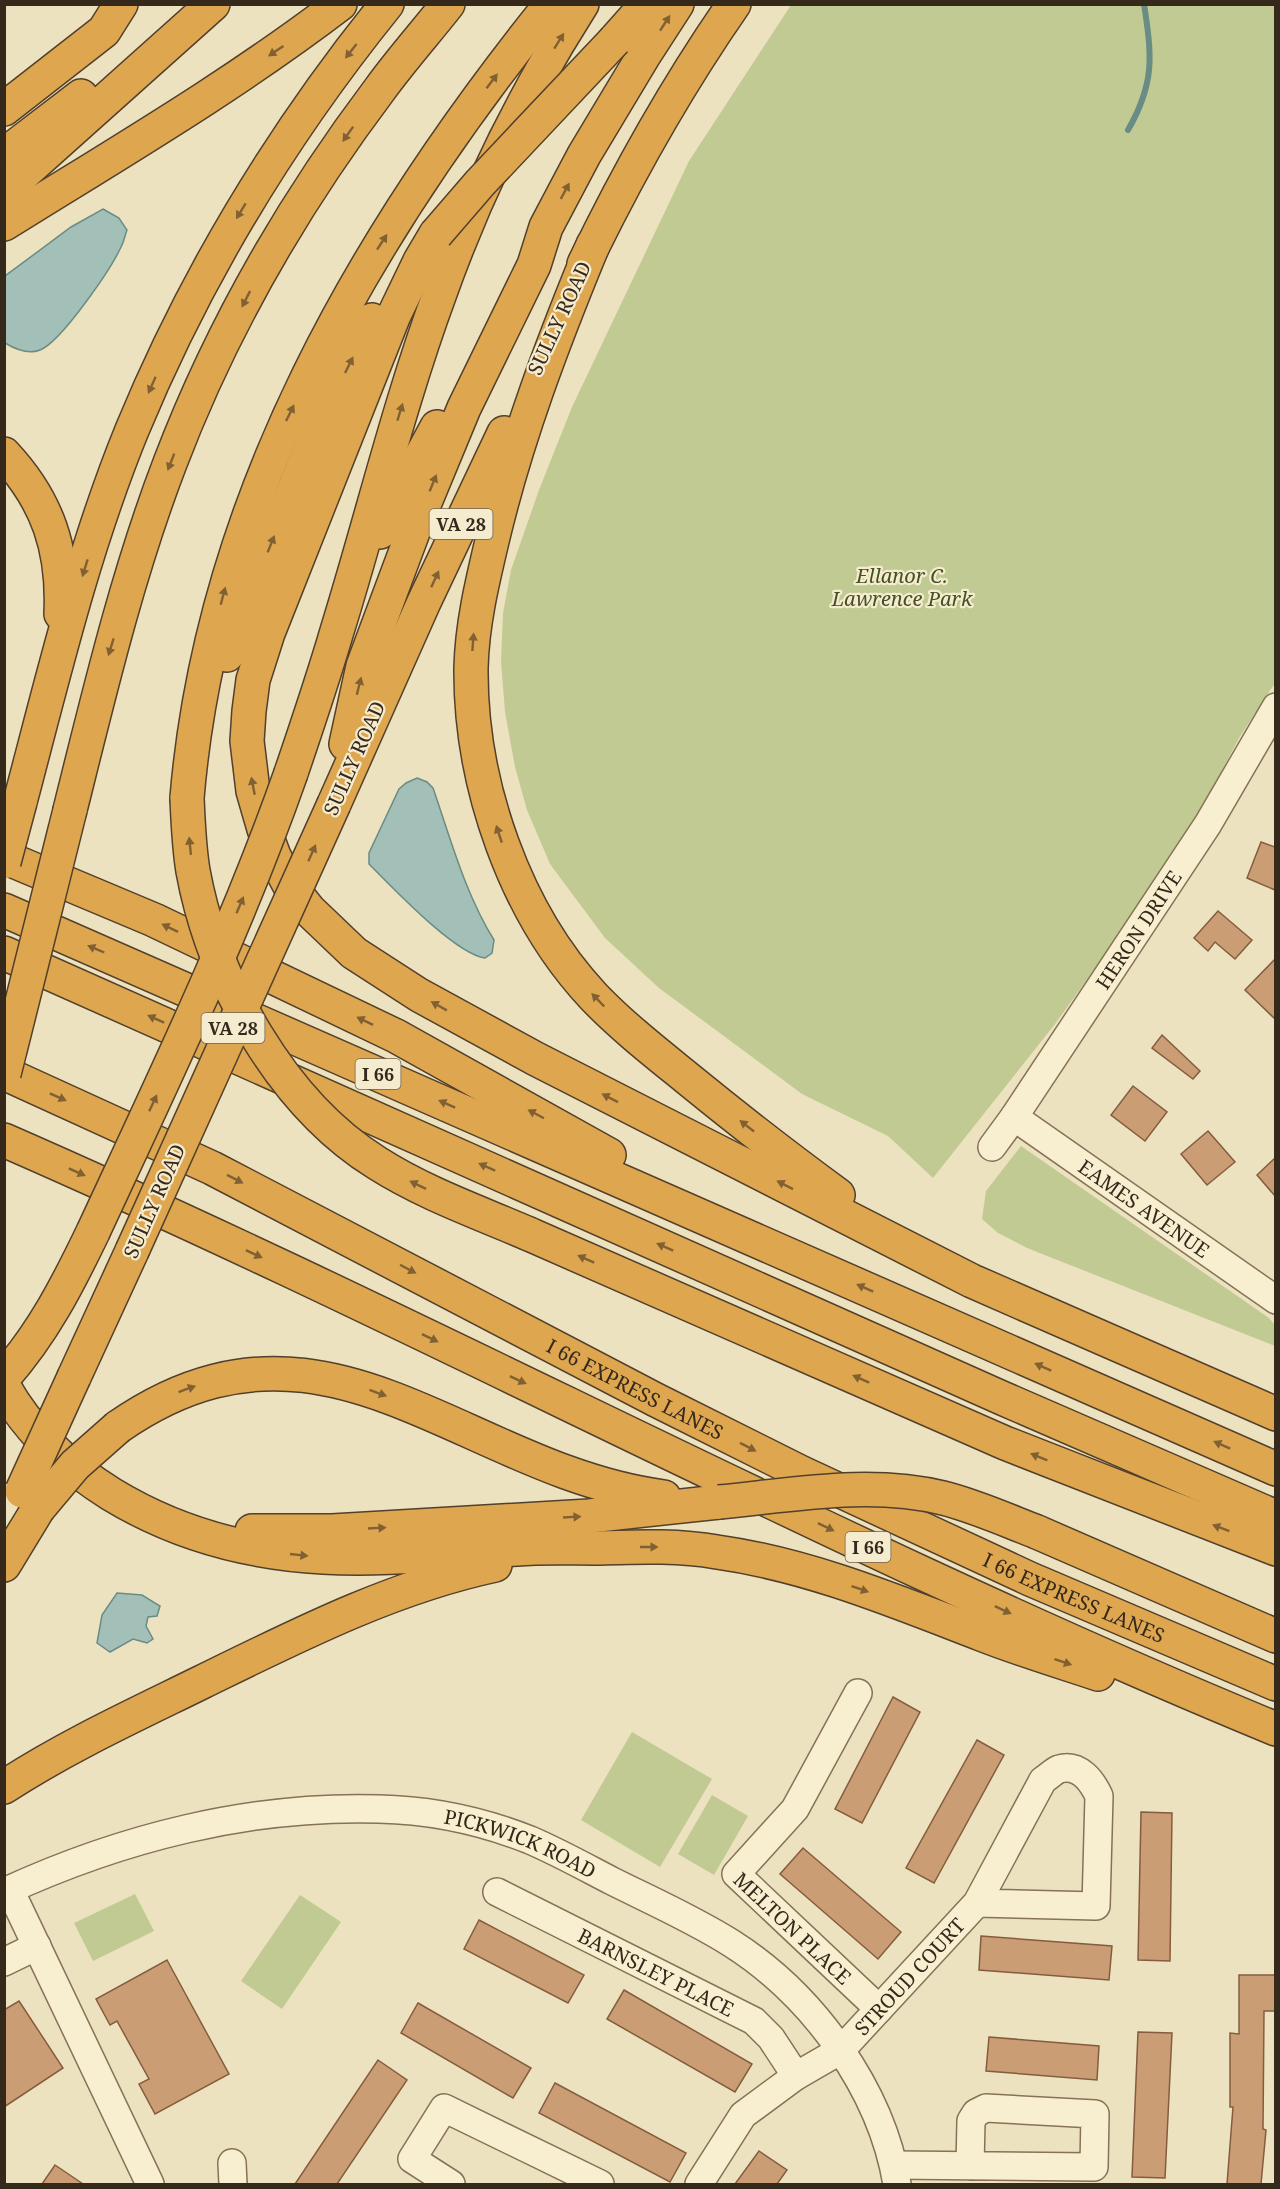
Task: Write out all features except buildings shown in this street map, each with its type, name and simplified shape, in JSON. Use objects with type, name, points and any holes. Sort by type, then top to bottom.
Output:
[{"type":"highway","points":[[4,109],[104,31],[121,4]]},
{"type":"highway","points":[[4,155],[199,4]]},
{"type":"highway","points":[[4,191],[213,4]]},
{"type":"highway","points":[[4,224],[216,91],[340,4]]},
{"type":"highway","points":[[4,862],[55,668],[106,499],[132,431],[179,326],[219,250],[269,165],[301,117],[387,4]]},
{"type":"highway","points":[[4,1074],[108,660],[143,542],[170,463],[201,388],[249,293],[299,205],[380,88],[448,4]]},
{"type":"highway","points":[[551,4],[428,170],[377,251],[334,326],[284,427],[247,520],[225,589],[200,696],[192,744],[187,798],[193,870],[209,934],[251,1025],[289,1083],[337,1134],[375,1162],[415,1184],[1005,1443],[1275,1549]]},
{"type":"highway","points":[[4,1377],[39,1334],[64,1292],[153,1102],[252,879],[291,773],[338,630],[401,409],[440,291],[480,195],[520,110],[549,56],[582,4]]},
{"type":"highway","points":[[187,798],[205,720],[231,642],[318,430],[349,363],[384,317],[436,234],[480,183],[647,4]]},
{"type":"highway","points":[[338,630],[381,531],[476,358],[524,261],[546,227],[584,155],[677,4]]},
{"type":"highway","name":"SULLY ROAD","points":[[4,1528],[30,1500],[74,1377],[424,602],[593,245],[669,107],[734,4]]},
{"type":"highway","points":[[334,804],[363,666],[464,408],[534,264],[546,227]]},
{"type":"highway","points":[[593,245],[536,387],[520,436],[498,513],[475,623],[471,668],[479,754],[490,805],[508,860],[551,940],[593,996],[623,1025],[712,1099],[842,1198],[975,1272],[1006,1296]]},
{"type":"highway","points":[[384,317],[268,633],[254,680],[247,741],[253,791],[274,856],[290,886],[316,917],[354,953],[419,994],[623,1104],[972,1281],[1275,1414]]},
{"type":"highway","points":[[4,454],[23,474],[40,501],[52,531],[60,564],[61,598],[55,668]]},
{"type":"highway","points":[[4,857],[154,920],[396,1036],[751,1237]]},
{"type":"highway","name":"I 66","points":[[4,910],[1275,1468]]},
{"type":"highway","points":[[4,952],[1002,1398],[1275,1516]]},
{"type":"highway","name":"I 66 EXPRESS LANES","points":[[4,1074],[136,1132],[221,1173],[656,1400],[792,1468],[1019,1574],[1275,1684]]},
{"type":"highway","name":"I 66","points":[[4,1140],[184,1221],[1011,1614],[1275,1731]]},
{"type":"highway","points":[[699,1262],[891,1328],[1275,1496]]},
{"type":"highway","points":[[4,1565],[30,1500],[118,1427],[159,1401],[181,1391],[224,1378],[265,1374],[321,1377],[379,1392],[633,1502]]},
{"type":"highway","points":[[4,1387],[15,1407],[33,1429],[78,1471],[125,1502],[173,1526],[212,1538],[271,1551],[325,1557],[521,1548],[657,1547],[715,1551],[756,1558],[802,1570],[891,1599],[1004,1642],[1275,1731]]},
{"type":"highway","points":[[78,1471],[122,1494],[173,1513],[217,1525],[258,1532],[332,1531],[677,1499],[719,1502],[857,1490],[914,1493],[972,1507],[1275,1636]]},
{"type":"highway","points":[[4,1786],[120,1722],[268,1650],[380,1601],[456,1575],[523,1559],[591,1548]]},
{"type":"street","name":"HERON DRIVE","points":[[992,1148],[1208,824],[1275,706]]},
{"type":"street","name":"EAMES AVENUE","points":[[1014,1117],[1275,1299]]},
{"type":"street","name":"MELTON PLACE","points":[[858,1694],[795,1809],[736,1874],[879,2009]]},
{"type":"street","name":"STROUD COURT","points":[[699,2184],[743,2115],[796,2076],[841,2050],[977,1903],[1043,1780],[1059,1769],[1074,1770],[1091,1780],[1099,1796],[1096,1906],[977,1903]]},
{"type":"street","name":"PICKWICK ROAD","points":[[7,1891],[75,1862],[113,1849],[205,1825],[249,1817],[359,1809],[412,1811],[452,1816],[486,1824],[532,1841],[677,1913],[731,1943],[779,1979],[817,2019],[841,2050],[870,2102],[895,2175]]},
{"type":"street","points":[[7,1891],[37,1946],[150,2184]]},
{"type":"street","name":"BARNSLEY PLACE","points":[[497,1892],[754,2021],[771,2038],[796,2076]]},
{"type":"street","points":[[4,1962],[37,1946]]},
{"type":"street","points":[[451,2184],[412,2159],[444,2108],[600,2184]]},
{"type":"street","points":[[895,2175],[970,2166],[1094,2167],[1095,2114],[986,2108],[976,2113],[971,2121],[970,2166]]},
{"type":"green space","name":"Ellanor C. Lawrence Park","points":[[791,5],[1275,5],[1275,683],[1239,738],[1196,820],[1155,885],[1055,1024],[933,1178],[888,1136],[802,1094],[659,988],[605,938],[550,864],[527,810],[515,767],[505,712],[501,661],[503,613],[511,570],[539,490],[572,407],[689,161]]},
{"type":"green space","points":[[1021,1146],[1269,1318],[1275,1325],[1275,1346],[1027,1248],[998,1233],[982,1219],[986,1191]]},
{"type":"green space","points":[[632,1732],[712,1779],[660,1867],[581,1820]]},
{"type":"green space","points":[[712,1795],[748,1816],[714,1875],[678,1854]]},
{"type":"green space","points":[[135,1894],[154,1931],[93,1961],[74,1923]]},
{"type":"green space","points":[[300,1895],[341,1922],[282,2009],[241,1981]]},
{"type":"water","points":[[103,209],[119,218],[127,230],[116,257],[85,304],[60,334],[40,350],[26,352],[5,343],[5,276],[71,227]]},
{"type":"water","points":[[417,778],[427,782],[433,788],[467,885],[494,940],[492,953],[485,958],[472,954],[441,933],[369,864],[369,853],[399,789]]},
{"type":"water","points":[[117,1593],[142,1595],[160,1606],[157,1616],[148,1617],[146,1626],[153,1639],[147,1643],[133,1639],[110,1652],[97,1643],[102,1615]]},
{"type":"waterway","points":[[1128,130],[1143,98],[1149,69],[1149,39],[1144,4]]}]
